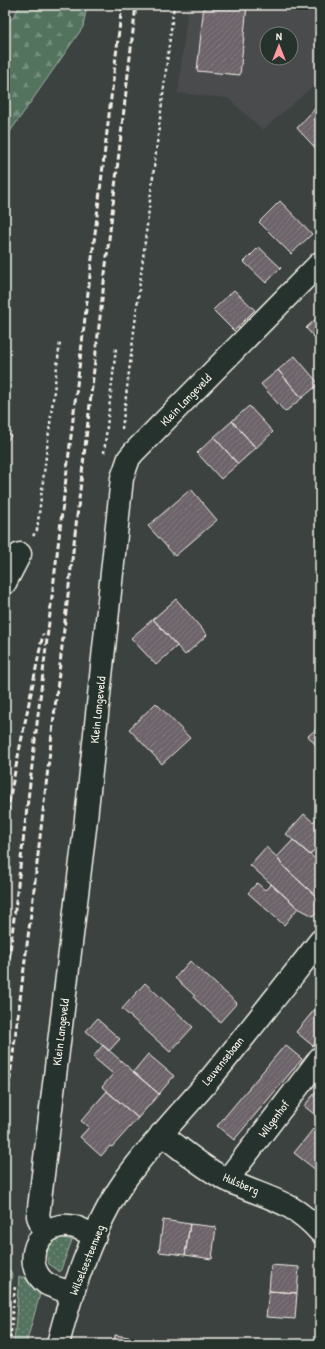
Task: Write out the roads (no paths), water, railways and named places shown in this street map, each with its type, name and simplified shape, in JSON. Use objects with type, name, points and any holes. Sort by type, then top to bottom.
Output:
[{"type":"street","name":"Klein Langeveld","points":[[44,1233],[38,1216],[86,820],[122,478],[129,458],[134,452],[320,263]]},
{"type":"street","points":[[5,584],[20,554]]},
{"type":"street","name":"Leuvensebaan","points":[[125,1180],[161,1134],[205,1085],[320,941]]},
{"type":"street","name":"Wilgenhof","points":[[227,1180],[320,1058]]},
{"type":"street","name":"Hulsberg","points":[[161,1134],[206,1167],[227,1180],[278,1200],[296,1210],[320,1232]]},
{"type":"street","name":"Wilselsesteenweg","points":[[58,1344],[73,1294],[95,1236],[125,1180]]},
{"type":"street","points":[[73,1294],[47,1284],[38,1276],[32,1255],[35,1246],[44,1233],[60,1226],[75,1226],[95,1236]]},
{"type":"railway","points":[[5,994],[122,5]]},
{"type":"railway","points":[[5,1116],[33,898],[136,5]]},
{"type":"railway","points":[[5,830],[11,791],[43,634]]}]
